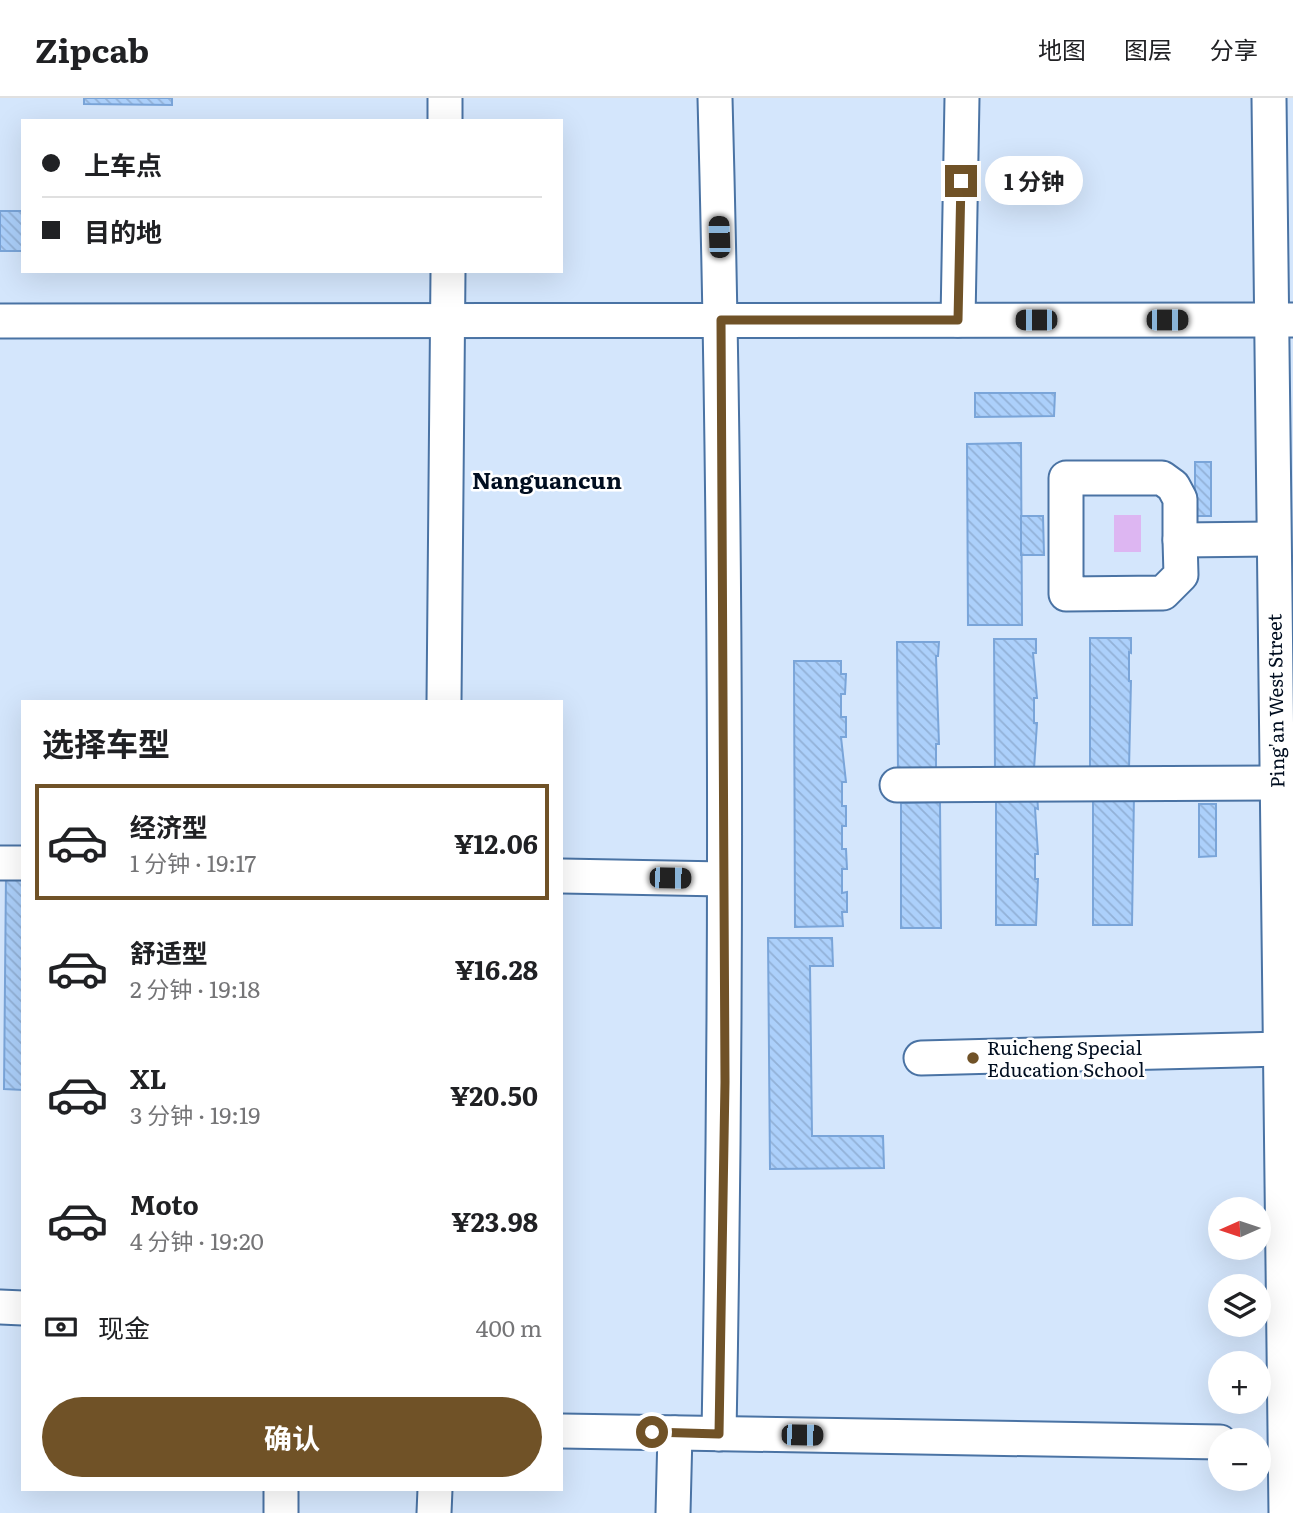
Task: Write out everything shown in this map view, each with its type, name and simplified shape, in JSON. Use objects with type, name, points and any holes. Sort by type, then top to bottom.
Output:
[{"type":"street","points":[[445,98],[445,119]]},
{"type":"street","points":[[715,98],[721,320],[725,1082],[719,1434]]},
{"type":"street","points":[[958,320],[962,98]]},
{"type":"street","name":"Ping'an West Street","points":[[1269,98],[1282,259],[1273,539],[1276,783],[1285,916],[1278,1049],[1281,1455],[1286,1513]]},
{"type":"street","points":[[444,700],[448,273]]},
{"type":"street","points":[[0,321],[1282,320]]},
{"type":"street","points":[[1066,478],[1163,478],[1173,486],[1180,499],[1180,540],[1181,575],[1163,593],[1066,594],[1066,478]]},
{"type":"street","points":[[1180,540],[1273,539]]},
{"type":"street","points":[[897,785],[1276,783]]},
{"type":"street","points":[[0,863],[21,863]]},
{"type":"street","points":[[563,876],[724,879]]},
{"type":"street","points":[[921,1058],[1278,1049]]},
{"type":"street","points":[[0,1307],[21,1308]]},
{"type":"street","points":[[563,1431],[1208,1443]]},
{"type":"street","points":[[674,1513],[675,1433]]},
{"type":"street","points":[[281,1491],[281,1513]]},
{"type":"street","points":[[435,1491],[435,1513]]},
{"type":"shaded area","points":[[1114,515],[1141,515],[1141,552],[1114,552]]},
{"type":"building","points":[[84,98],[172,98],[172,105],[84,104]]},
{"type":"building","points":[[0,211],[21,211],[21,251],[0,251]]},
{"type":"building","points":[[975,393],[1055,393],[1054,416],[975,417]]},
{"type":"building","points":[[1021,443],[1022,625],[968,625],[967,444]]},
{"type":"building","points":[[1195,462],[1211,462],[1211,516],[1195,516]]},
{"type":"building","points":[[1021,516],[1043,516],[1044,555],[1021,555]]},
{"type":"building","points":[[1090,638],[1131,638],[1129,769],[1090,769]]},
{"type":"building","points":[[994,639],[1036,639],[1036,653],[1033,653],[1037,698],[1034,698],[1034,723],[1037,723],[1034,769],[995,770]]},
{"type":"building","points":[[897,642],[939,642],[936,656],[939,744],[936,744],[936,772],[898,773]]},
{"type":"building","points":[[794,661],[841,661],[841,674],[846,674],[845,694],[841,694],[841,717],[846,717],[846,737],[841,737],[846,782],[842,782],[842,806],[846,806],[846,826],[842,826],[842,849],[846,849],[847,869],[842,869],[842,893],[847,892],[847,912],[842,912],[843,926],[795,927]]},
{"type":"building","points":[[996,794],[1037,794],[1036,925],[996,925]]},
{"type":"building","points":[[1093,794],[1134,794],[1132,925],[1093,925]]},
{"type":"building","points":[[940,802],[941,928],[901,928],[901,803]]},
{"type":"building","points":[[1199,804],[1216,804],[1216,856],[1199,857]]},
{"type":"building","points":[[6,875],[21,875],[21,1090],[4,1089]]},
{"type":"building","points":[[768,938],[832,938],[833,966],[810,966],[812,1136],[883,1136],[884,1168],[770,1169]]},
{"type":"place","name":"Ruicheng Special Education School","points":[[973,1058]]},
{"type":"district","name":"Nanguancun","points":[[547,479]]},
{"type":"route","points":[[652,1432],[719,1434],[725,1082],[721,320],[958,320],[961,181]]}]
